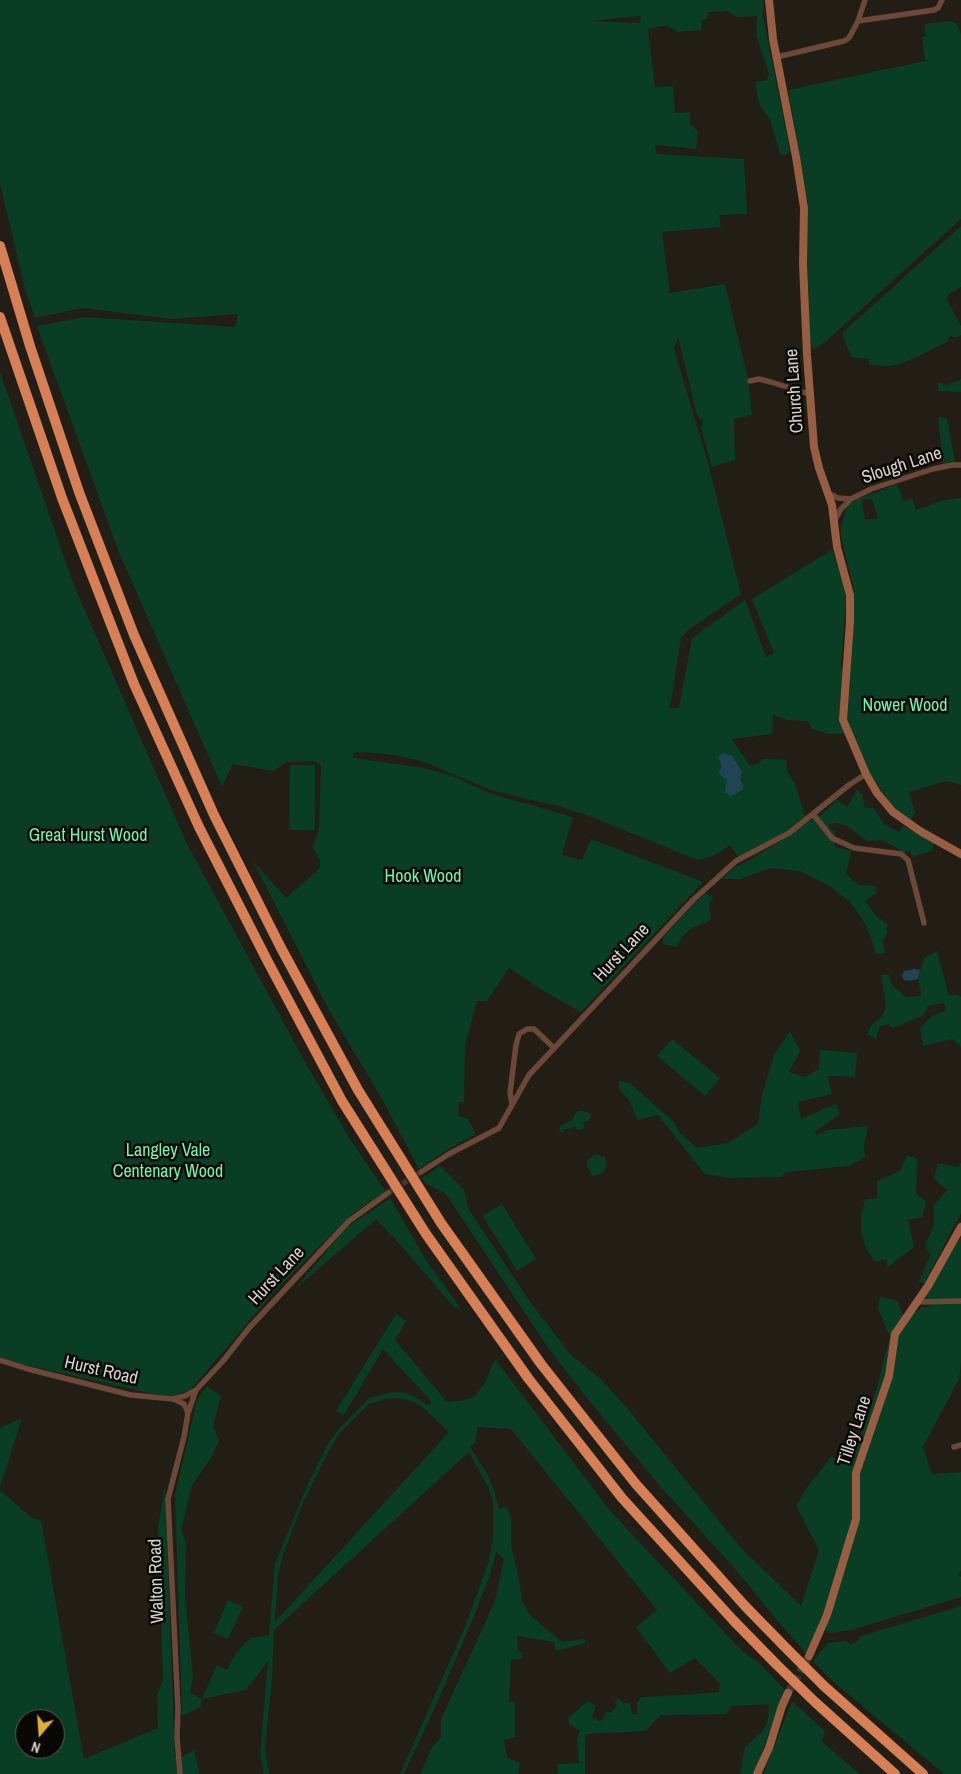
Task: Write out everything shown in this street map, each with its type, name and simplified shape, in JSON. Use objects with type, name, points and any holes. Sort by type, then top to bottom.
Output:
[{"type":"highway","points":[[0,246],[30,346],[79,492],[134,634],[214,814],[281,948],[358,1090],[441,1223],[541,1364],[635,1483],[745,1606],[792,1654],[824,1686],[923,1774]]},
{"type":"highway","points":[[0,316],[62,498],[134,684],[199,827],[268,962],[347,1109],[426,1234],[522,1370],[622,1498],[776,1664],[821,1708],[895,1774]]},
{"type":"street","name":"Church Lane","points":[[769,0],[771,22],[804,208],[803,264],[809,394],[814,447],[828,494],[837,546],[850,595],[850,622],[843,720],[866,774],[877,793],[893,812],[920,831],[961,854]]},
{"type":"street","points":[[777,56],[844,41],[849,38],[858,21],[865,0]]},
{"type":"street","points":[[858,21],[934,10],[938,8],[942,0]]},
{"type":"street","points":[[750,381],[758,379],[809,394]]},
{"type":"street","name":"Slough Lane","points":[[834,520],[851,499],[871,490],[900,479],[952,465],[961,465]]},
{"type":"street","points":[[828,494],[838,498],[851,499]]},
{"type":"street","name":"Hurst Lane","points":[[422,1172],[450,1154],[499,1128],[528,1075],[693,900],[736,861],[789,833],[849,785],[866,774]]},
{"type":"street","points":[[812,814],[832,838],[854,848],[901,854],[908,860],[924,923]]},
{"type":"street","points":[[512,1104],[510,1093],[519,1034],[527,1029],[534,1029],[554,1047]]},
{"type":"street","name":"Hurst Lane","points":[[196,1390],[223,1361],[249,1328],[349,1221],[388,1193]]},
{"type":"street","name":"Tilley Lane","points":[[809,1656],[827,1615],[856,1519],[856,1473],[889,1376],[895,1334],[928,1286],[961,1227]]},
{"type":"street","points":[[916,1302],[961,1301]]},
{"type":"street","name":"Hurst Road","points":[[0,1360],[115,1391],[173,1399],[185,1396],[196,1390]]},
{"type":"street","name":"Walton Road","points":[[180,1774],[168,1499],[188,1413],[196,1390]]},
{"type":"street","points":[[173,1399],[184,1404],[188,1413]]},
{"type":"street","points":[[757,1774],[769,1748],[788,1693]]},
{"type":"green space","points":[[0,0],[764,0],[763,15],[790,151],[786,155],[781,156],[770,120],[759,103],[755,82],[767,80],[769,74],[756,35],[757,16],[737,17],[728,11],[708,12],[707,19],[702,20],[701,30],[678,32],[667,25],[648,29],[655,87],[673,86],[675,113],[690,112],[690,124],[698,131],[696,149],[655,145],[657,154],[744,159],[747,214],[719,215],[721,227],[662,232],[670,293],[725,284],[748,379],[752,415],[734,419],[735,460],[712,467],[701,428],[703,421],[697,415],[678,337],[674,349],[707,459],[741,594],[688,630],[681,638],[670,708],[679,708],[692,638],[745,600],[766,657],[774,653],[752,599],[832,550],[842,578],[846,600],[841,668],[849,669],[854,616],[853,586],[841,538],[841,526],[847,506],[856,500],[897,484],[904,501],[912,498],[916,510],[944,500],[961,498],[961,785],[946,781],[909,792],[915,813],[910,821],[892,806],[867,769],[852,733],[828,734],[811,728],[808,721],[787,720],[773,715],[772,734],[732,739],[750,766],[764,759],[786,760],[787,771],[795,784],[805,816],[785,832],[738,857],[730,845],[711,857],[697,860],[592,817],[561,807],[491,790],[424,762],[394,755],[365,752],[353,753],[353,758],[425,768],[455,777],[489,793],[573,817],[562,855],[582,860],[591,839],[703,882],[581,1012],[545,992],[509,968],[487,1001],[477,1001],[465,1046],[464,1102],[459,1102],[458,1116],[468,1119],[476,1134],[447,1150],[419,1169],[381,1097],[329,1010],[253,861],[286,898],[320,868],[320,861],[313,847],[319,828],[321,766],[315,761],[287,762],[273,771],[233,764],[222,787],[118,550],[37,326],[84,317],[235,327],[238,314],[172,319],[83,308],[35,318],[25,289],[0,184]],"holes":[[[640,16],[640,23],[590,21]],[[872,499],[878,518],[865,520],[862,500]]]},
{"type":"green space","points":[[950,21],[957,24],[961,34],[961,219],[824,343],[814,349],[811,346],[810,334],[807,252],[808,203],[788,90],[925,61],[922,37],[926,36],[924,24]]},
{"type":"green space","points":[[961,226],[961,287],[949,294],[947,300],[961,326],[961,335],[956,337],[949,336],[947,342],[897,365],[869,365],[869,359],[851,357],[842,333]]},
{"type":"green space","name":"Langley Vale Centenary Wood","points":[[0,372],[73,583],[186,842],[305,1062],[350,1139],[386,1192],[353,1213],[276,1290],[191,1389],[175,1396],[153,1394],[22,1364],[0,1357]]},
{"type":"green space","points":[[961,379],[961,392],[938,391],[938,383],[947,385]]},
{"type":"green space","points":[[938,417],[947,418],[955,462],[950,461],[943,464]]},
{"type":"green space","points":[[290,765],[315,765],[315,830],[289,830]]},
{"type":"green space","points":[[857,790],[862,794],[865,808],[874,808],[884,824],[899,832],[903,826],[934,843],[932,851],[912,857],[910,851],[905,853],[883,840],[867,841],[847,826],[836,823],[828,825],[835,833],[835,847],[851,851],[846,874],[858,885],[875,886],[877,893],[865,901],[876,916],[887,924],[887,933],[883,941],[885,953],[876,954],[871,937],[862,918],[849,901],[828,885],[800,871],[770,868],[740,879],[722,879],[734,868],[794,833],[806,822],[820,816],[837,800],[847,807]]},
{"type":"green space","points":[[706,893],[713,898],[709,905],[711,920],[690,929],[681,938],[677,947],[663,944],[663,937]]},
{"type":"green space","points":[[937,951],[949,996],[957,994],[961,997],[961,1047],[952,1039],[923,1046],[920,1028],[931,1017],[946,1010],[944,1003],[928,1006],[924,1015],[893,1028],[888,1024],[880,1026],[876,1039],[867,1034],[872,1024],[882,1017],[886,1006],[881,975],[889,975],[892,985],[906,997],[921,996],[918,979],[924,958]]},
{"type":"green space","points":[[790,1031],[800,1051],[789,1072],[805,1077],[819,1069],[820,1050],[857,1053],[855,1077],[827,1076],[832,1094],[798,1102],[801,1119],[836,1104],[840,1114],[815,1132],[816,1135],[827,1130],[868,1126],[864,1146],[865,1157],[849,1166],[787,1172],[780,1177],[728,1178],[705,1174],[658,1115],[637,1120],[630,1101],[619,1089],[619,1081],[630,1083],[673,1121],[680,1133],[697,1148],[728,1143],[758,1124],[762,1095],[774,1055]]},
{"type":"green space","points":[[672,1039],[720,1078],[705,1096],[657,1056]]},
{"type":"green space","points":[[576,1112],[591,1113],[589,1121],[583,1122],[585,1128],[577,1130],[576,1127],[563,1130],[564,1133],[559,1131],[560,1126],[572,1120]]},
{"type":"green space","points":[[595,1154],[605,1157],[607,1167],[601,1174],[592,1176],[587,1161]]},
{"type":"green space","points":[[907,1155],[917,1159],[916,1194],[926,1201],[922,1217],[908,1220],[914,1247],[888,1267],[886,1259],[875,1262],[865,1246],[861,1231],[861,1215],[865,1200],[877,1198],[877,1181],[900,1171]]},
{"type":"green space","points":[[961,1162],[961,1213],[924,1284],[919,1281],[930,1256],[925,1245],[934,1225],[934,1205],[947,1190],[934,1179],[938,1163],[958,1167]]},
{"type":"green space","points":[[440,1166],[464,1190],[469,1210],[528,1299],[570,1354],[602,1380],[741,1548],[801,1606],[819,1550],[796,1506],[806,1489],[831,1457],[850,1462],[876,1391],[890,1337],[878,1308],[880,1297],[898,1301],[902,1313],[909,1317],[922,1307],[930,1307],[924,1295],[961,1237],[961,1362],[959,1379],[923,1447],[932,1474],[961,1472],[961,1570],[958,1576],[961,1577],[961,1597],[851,1630],[830,1633],[819,1627],[806,1653],[736,1570],[660,1486],[586,1397],[547,1346],[446,1194],[425,1183],[422,1178]]},
{"type":"green space","points":[[390,1198],[426,1260],[460,1308],[454,1307],[376,1219],[294,1290],[346,1228]]},
{"type":"green space","points":[[502,1204],[536,1259],[517,1271],[483,1216]]},
{"type":"green space","points":[[396,1314],[406,1321],[395,1340],[447,1402],[466,1400],[475,1396],[485,1383],[495,1359],[611,1512],[742,1651],[759,1663],[785,1690],[754,1774],[740,1774],[745,1747],[763,1731],[768,1719],[769,1704],[731,1706],[727,1714],[661,1715],[645,1731],[587,1734],[585,1739],[585,1774],[558,1774],[558,1764],[579,1763],[577,1739],[580,1731],[569,1724],[568,1718],[588,1701],[596,1706],[592,1717],[599,1721],[603,1720],[606,1712],[610,1713],[617,1706],[615,1702],[618,1698],[622,1702],[630,1704],[632,1714],[637,1714],[637,1703],[641,1697],[719,1692],[720,1684],[695,1658],[670,1673],[636,1627],[657,1610],[511,1429],[478,1427],[475,1443],[470,1447],[486,1472],[494,1490],[499,1509],[506,1506],[509,1511],[511,1519],[511,1545],[522,1601],[530,1615],[562,1642],[585,1639],[585,1643],[556,1651],[554,1642],[517,1636],[518,1650],[522,1653],[521,1659],[511,1660],[509,1702],[515,1702],[515,1737],[504,1740],[507,1757],[520,1763],[518,1774],[420,1774],[432,1747],[441,1737],[441,1719],[495,1601],[504,1559],[496,1552],[491,1572],[474,1616],[440,1696],[404,1774],[400,1774],[465,1627],[489,1561],[493,1539],[493,1501],[488,1487],[469,1452],[274,1630],[272,1678],[265,1749],[269,1774],[264,1774],[260,1754],[268,1661],[246,1690],[202,1699],[217,1665],[227,1670],[236,1653],[250,1638],[269,1635],[275,1564],[307,1486],[329,1442],[369,1398],[392,1392],[407,1393],[430,1406],[431,1401],[383,1349],[344,1415],[336,1411]],"holes":[[[384,1399],[408,1400],[421,1406],[449,1432],[275,1622],[278,1574],[283,1555],[302,1505],[339,1434],[369,1404]]]},
{"type":"green space","points":[[207,1386],[221,1396],[213,1426],[219,1441],[211,1458],[192,1485],[181,1530],[186,1543],[185,1594],[193,1678],[190,1693],[202,1699],[200,1707],[182,1716],[175,1495],[197,1400]]},
{"type":"green space","points":[[22,1418],[0,1487],[0,1428]]},
{"type":"green space","points":[[165,1485],[175,1757],[182,1757],[194,1750],[200,1774],[0,1774],[0,1490],[32,1518],[41,1521],[84,1759],[158,1728],[157,1696],[163,1679],[158,1528]]},
{"type":"green space","points":[[228,1600],[243,1607],[228,1639],[214,1633]]},
{"type":"green space","points":[[961,1606],[961,1774],[944,1774],[829,1678],[813,1661],[828,1643],[846,1641],[850,1645],[861,1636]]},
{"type":"green space","points":[[792,1701],[825,1731],[822,1742],[860,1774],[763,1774]]},
{"type":"water","points":[[723,753],[732,756],[742,771],[740,780],[743,785],[742,790],[731,796],[725,792],[727,780],[719,772],[722,766],[718,757]]},
{"type":"water","points":[[920,970],[918,979],[904,980],[902,976],[904,971]]},
{"type":"tunnel","points":[[388,1193],[421,1172]]},
{"type":"tunnel","points":[[788,1693],[809,1656]]},
{"type":"park label","name":"Nower Wood","points":[[905,706]]},
{"type":"park label","name":"Great Hurst Wood","points":[[88,836]]},
{"type":"park label","name":"Hook Wood","points":[[423,877]]}]
